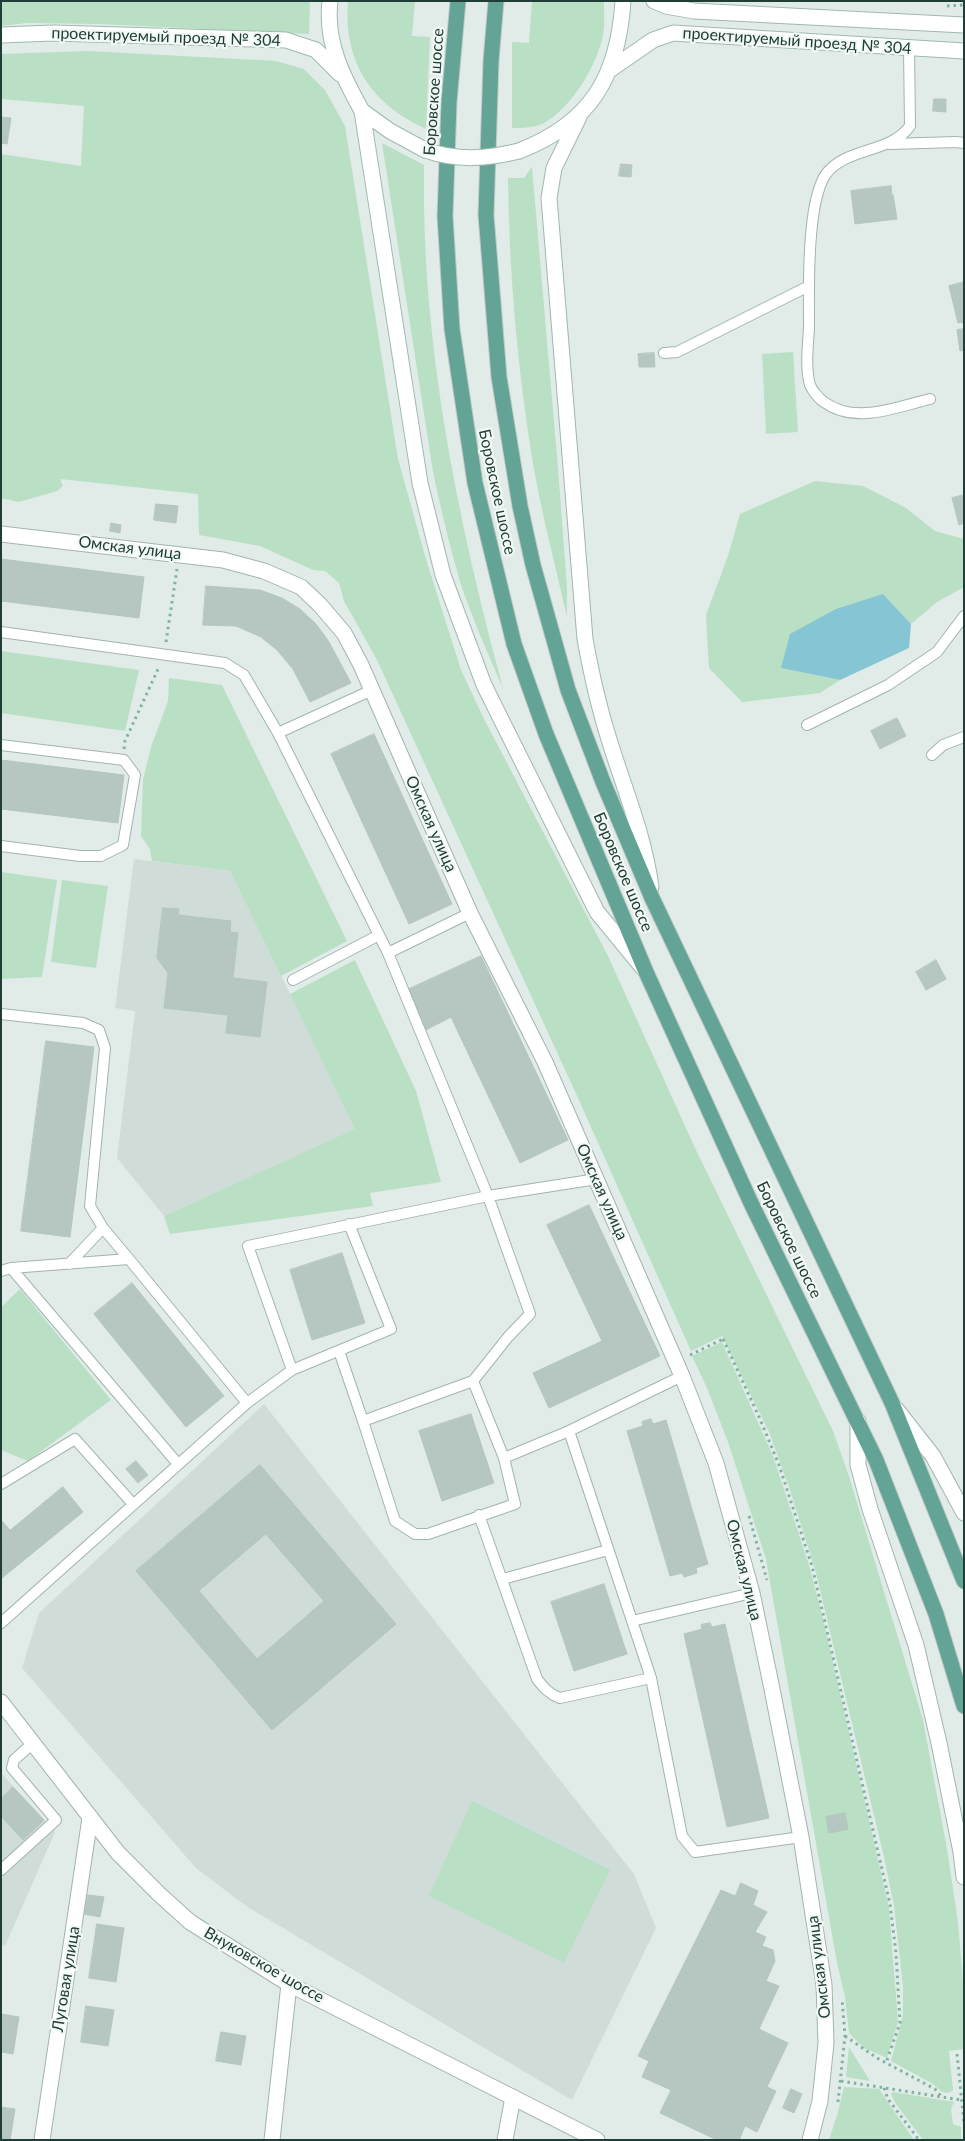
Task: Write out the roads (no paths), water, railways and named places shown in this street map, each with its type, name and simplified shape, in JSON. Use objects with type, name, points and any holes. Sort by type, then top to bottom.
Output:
[{"type":"main road","name":"Боровское шоссе","points":[[458,1],[449,102],[446,236],[452,328],[475,483],[517,656],[546,734],[646,972],[751,1203],[858,1420],[894,1503],[936,1614],[964,1706]]},
{"type":"main road","name":"Боровское шоссе","points":[[496,1],[490,70],[487,236],[499,377],[520,506],[533,565],[568,690],[602,782],[652,898],[892,1403],[964,1581]]},
{"type":"street","points":[[330,1],[330,30],[345,81],[362,112],[420,483],[443,575],[484,685],[596,912],[646,972]]},
{"type":"street","points":[[623,1],[622,20],[611,69],[600,89],[579,117],[554,168],[549,198],[586,639],[608,737],[639,826],[652,898]]},
{"type":"street","name":"проектируемый проезд № 304","points":[[654,1],[666,6],[694,11],[964,25]]},
{"type":"street","name":"проектируемый проезд № 304","points":[[1,35],[54,33],[286,40],[316,50],[345,81]]},
{"type":"street","name":"проектируемый проезд № 304","points":[[611,69],[653,40],[673,33],[964,51]]},
{"type":"street","points":[[362,112],[398,136],[425,150],[455,158],[491,157],[520,151],[556,134],[579,117]]},
{"type":"street","name":"Омская улица","points":[[1,534],[223,560],[271,574],[301,587],[320,605],[344,633],[372,690],[470,913],[545,1062],[682,1376],[716,1463],[752,1593],[801,1836],[824,1985],[826,2043],[820,2096],[810,2140]]},
{"type":"street","points":[[892,1403],[932,1456],[964,1513]]},
{"type":"street","points":[[858,1420],[858,1465],[870,1509],[916,1646],[941,1752],[961,1852],[964,1877]]},
{"type":"street","name":"Внуковское шоссе","points":[[1,1702],[118,1852],[174,1909],[190,1922],[289,1984],[597,2140]]},
{"type":"street","name":"Луговая улица","points":[[42,2140],[90,1818]]},
{"type":"street","points":[[272,2140],[289,1984]]},
{"type":"street","points":[[505,2140],[513,2097]]},
{"type":"lane","points":[[909,48],[910,126],[904,134],[839,162],[826,175],[814,211],[809,286],[809,378],[811,387],[822,401],[834,409],[852,414],[866,414],[930,399]]},
{"type":"lane","points":[[884,144],[964,143]]},
{"type":"lane","points":[[664,353],[677,352],[809,286]]},
{"type":"lane","points":[[807,725],[888,685],[937,652],[964,616]]},
{"type":"lane","points":[[1,632],[225,663],[244,675],[278,733],[380,935],[488,1196],[530,1314],[508,1337],[473,1381],[363,1421]]},
{"type":"lane","points":[[278,733],[372,690]]},
{"type":"lane","points":[[932,755],[943,745],[964,737]]},
{"type":"lane","points":[[1,745],[124,760],[135,775],[123,845],[101,856],[80,856],[1,846]]},
{"type":"lane","points":[[388,953],[470,913]]},
{"type":"lane","points":[[293,980],[380,935]]},
{"type":"lane","points":[[1,1014],[83,1022],[99,1030],[105,1048],[90,1206],[103,1228],[247,1402]]},
{"type":"lane","points":[[292,1370],[248,1246],[488,1196],[597,1179]]},
{"type":"lane","points":[[1,1623],[247,1402],[292,1370],[391,1329],[349,1224]]},
{"type":"lane","points":[[70,1264],[103,1228]]},
{"type":"lane","points":[[6,1270],[129,1259]]},
{"type":"lane","points":[[6,1270],[178,1464]]},
{"type":"lane","points":[[339,1351],[396,1521],[415,1534],[428,1534],[515,1504],[504,1458],[473,1381]]},
{"type":"lane","points":[[504,1458],[568,1431],[682,1376]]},
{"type":"lane","points":[[568,1431],[651,1678],[682,1836],[695,1852],[801,1836]]},
{"type":"lane","points":[[1,1484],[75,1439],[133,1504]]},
{"type":"lane","points":[[479,1515],[536,1679],[552,1696],[560,1698],[651,1678]]},
{"type":"lane","points":[[503,1580],[608,1550]]},
{"type":"lane","points":[[632,1621],[752,1593]]},
{"type":"lane","points":[[1,1870],[56,1820],[12,1768],[14,1760],[33,1743]]},
{"type":"water","points":[[883,594],[911,624],[909,648],[840,680],[781,668],[790,634],[836,609]]}]
